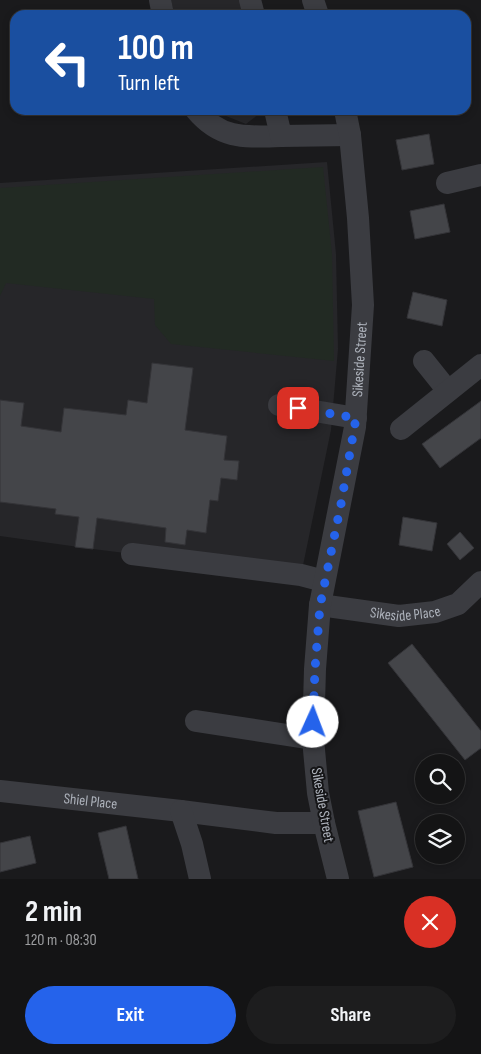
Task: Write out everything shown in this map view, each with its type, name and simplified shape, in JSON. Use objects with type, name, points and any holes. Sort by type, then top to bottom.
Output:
[{"type":"street","points":[[200,115],[204,120],[221,130],[242,137],[350,135]]},
{"type":"street","points":[[276,115],[281,136]]},
{"type":"street","name":"Sikeside Street","points":[[338,879],[318,793],[313,739],[315,669],[320,606],[356,418],[363,305],[358,218],[350,135],[346,115]]},
{"type":"street","points":[[447,183],[481,176]]},
{"type":"street","points":[[424,361],[448,391]]},
{"type":"street","points":[[401,429],[481,364]]},
{"type":"street","points":[[279,405],[356,418]]},
{"type":"street","points":[[132,554],[301,575],[324,581]]},
{"type":"street","name":"Sikeside Place","points":[[320,606],[399,616],[435,612],[458,604],[481,582]]},
{"type":"street","points":[[196,721],[313,739]]},
{"type":"street","name":"Shiel Place","points":[[0,792],[276,823],[324,823]]},
{"type":"street","points":[[181,811],[192,844],[200,879]]},
{"type":"shaded area","points":[[171,0],[241,0],[243,10],[173,10]]},
{"type":"shaded area","points":[[224,115],[258,115],[246,124]]},
{"type":"shaded area","points":[[327,162],[336,254],[338,349],[331,430],[301,575],[0,536],[0,183]]},
{"type":"shaded area","points":[[323,167],[332,254],[334,361],[171,344],[155,325],[154,299],[6,283],[0,296],[0,188]]},
{"type":"building","points":[[429,134],[434,164],[402,170],[396,140]]},
{"type":"building","points":[[444,204],[450,232],[415,239],[410,211]]},
{"type":"building","points":[[413,292],[447,300],[442,326],[407,318]]},
{"type":"building","points":[[152,363],[193,368],[185,430],[227,436],[224,460],[239,461],[237,480],[221,478],[218,501],[210,500],[206,533],[187,530],[185,545],[165,542],[166,528],[97,518],[93,549],[75,547],[79,517],[55,514],[56,509],[0,502],[0,400],[24,403],[21,426],[61,432],[64,408],[126,415],[128,400],[147,403]]},
{"type":"building","points":[[481,401],[481,438],[440,468],[422,444]]},
{"type":"building","points":[[403,517],[437,523],[432,551],[399,545]]},
{"type":"building","points":[[460,532],[474,548],[460,560],[447,544]]},
{"type":"building","points":[[412,644],[481,731],[481,748],[465,760],[465,754],[460,754],[388,663]]},
{"type":"building","points":[[396,802],[413,867],[374,877],[358,811]]},
{"type":"building","points":[[126,826],[138,879],[109,879],[98,833]]},
{"type":"building","points":[[30,836],[36,863],[0,872],[0,843]]},
{"type":"route","points":[[298,408],[356,418],[320,606],[313,722]]}]
